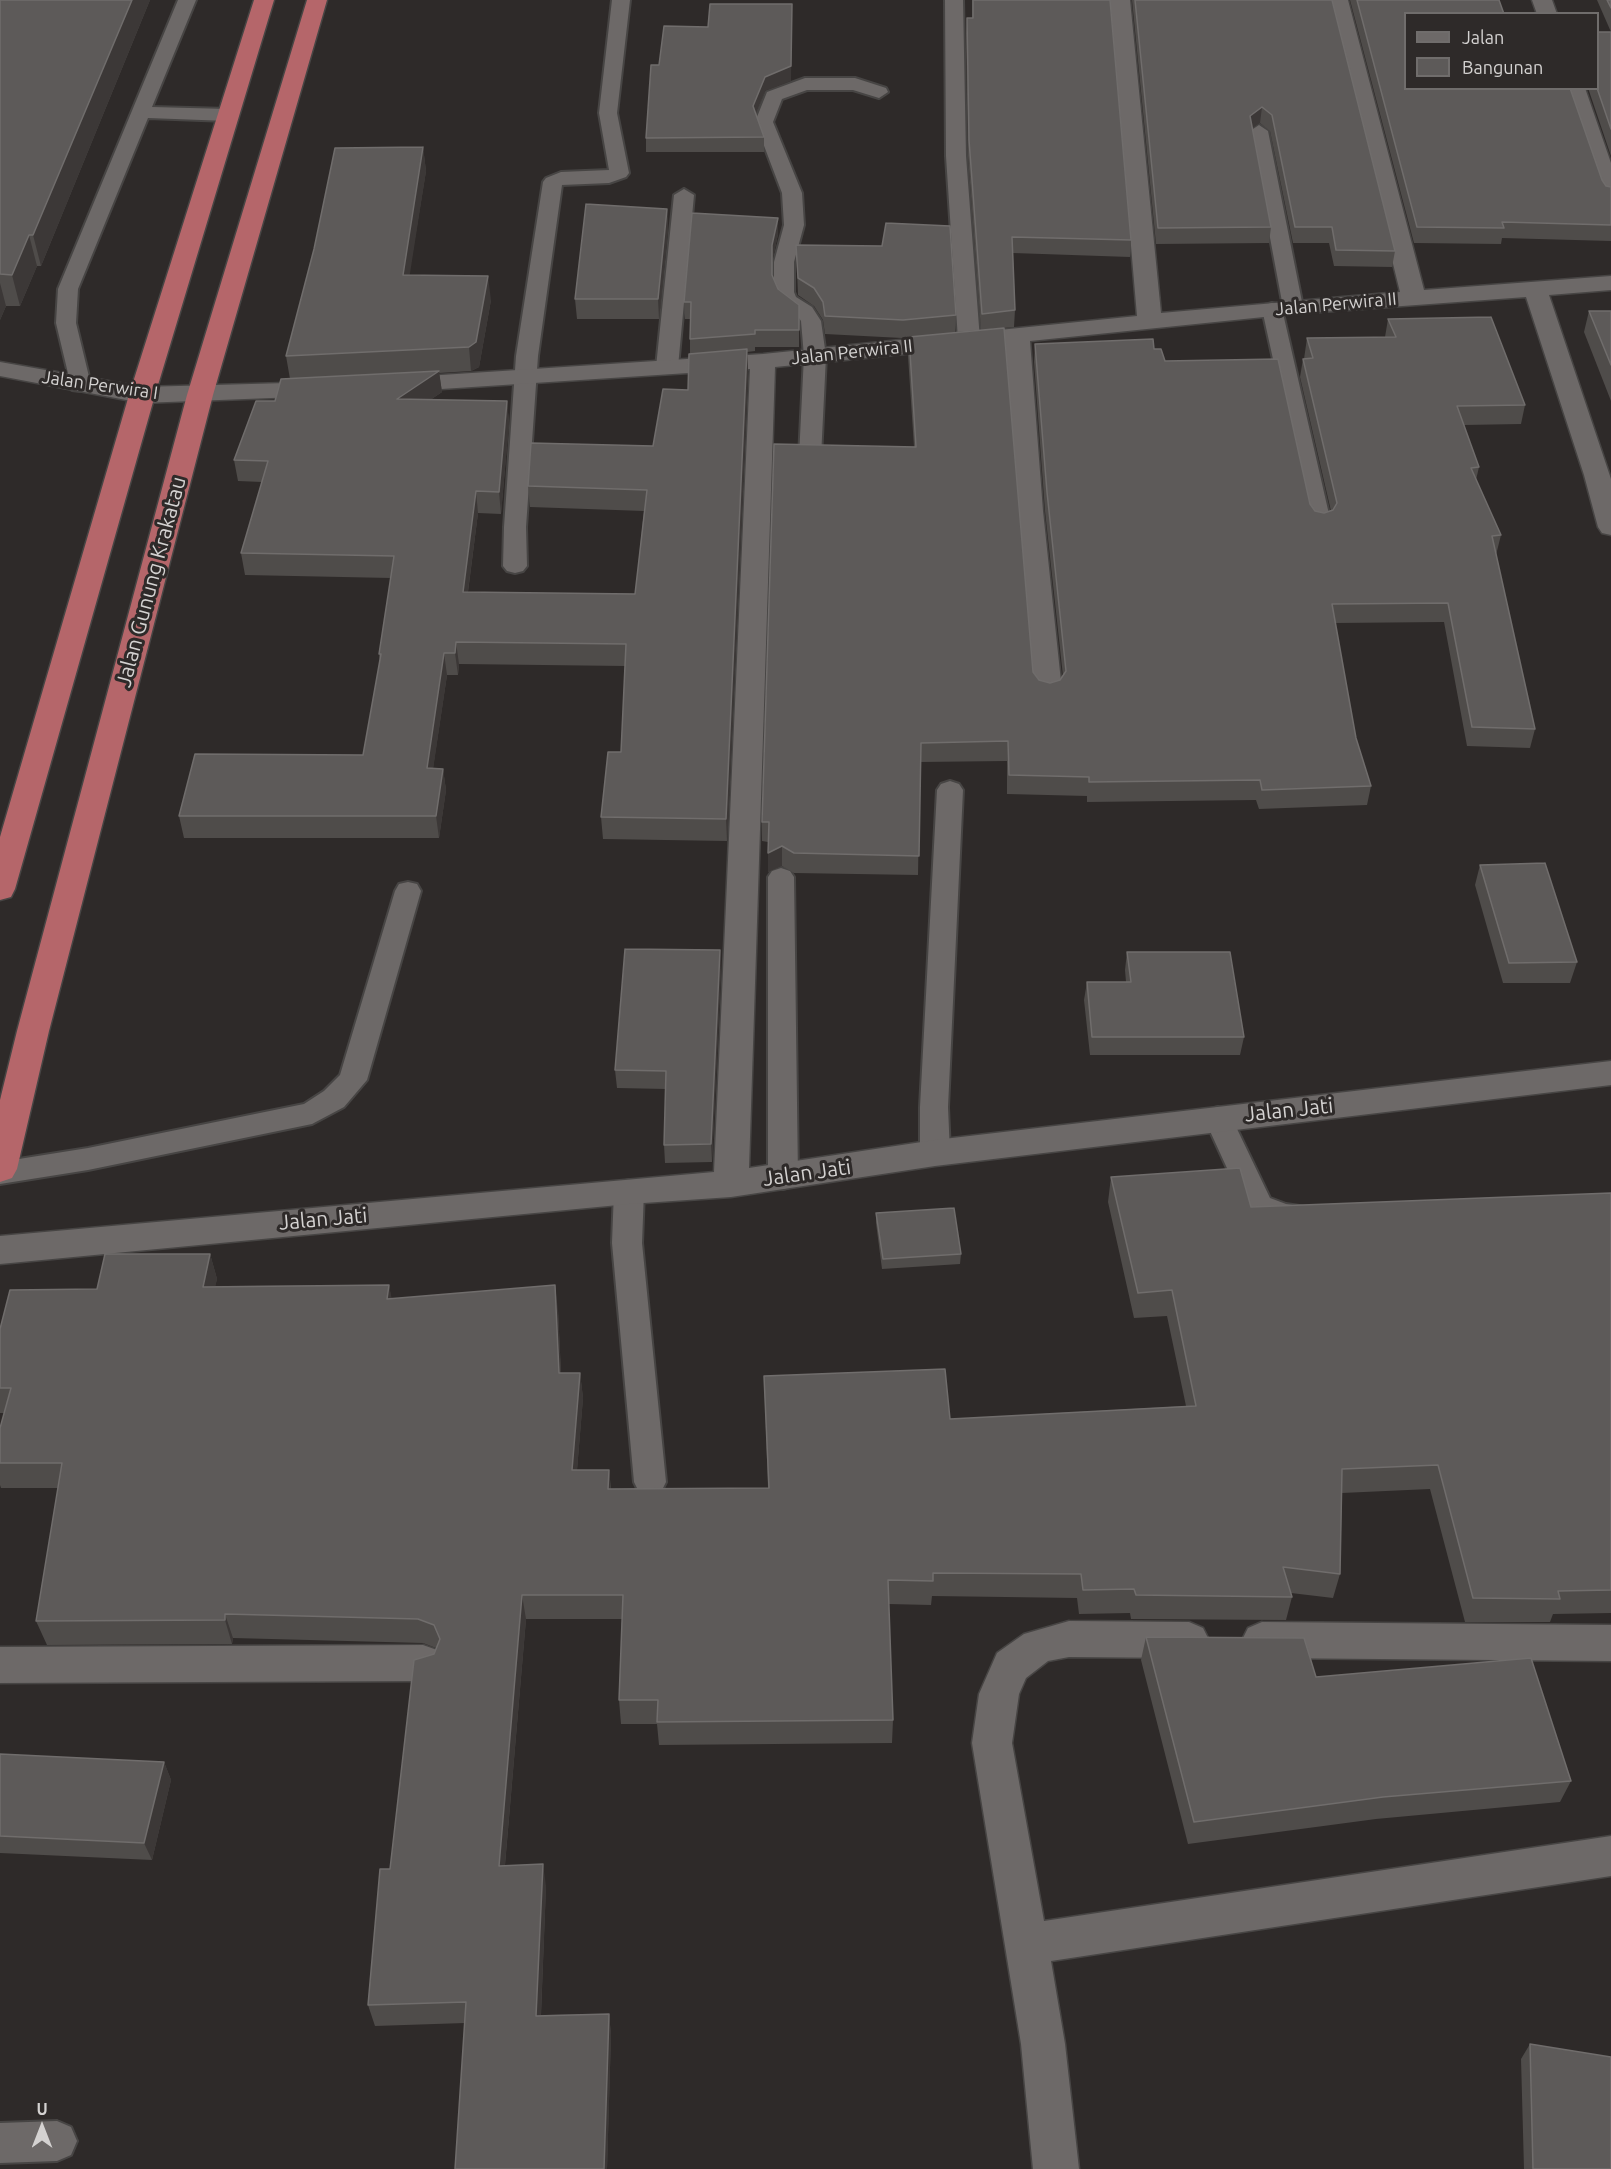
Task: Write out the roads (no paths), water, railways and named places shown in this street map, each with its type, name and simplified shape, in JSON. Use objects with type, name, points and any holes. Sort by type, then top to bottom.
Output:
[{"type":"highway","points":[[0,889],[142,394],[264,0]]},
{"type":"highway","name":"Jalan Gunung Krakatau","points":[[0,1169],[33,1031],[200,395],[317,0]]},
{"type":"street","points":[[1120,0],[1150,321]]},
{"type":"street","points":[[1338,0],[1414,298]]},
{"type":"street","points":[[1575,90],[1611,195]]},
{"type":"street","name":"Jalan Perwira II","points":[[200,395],[527,378],[763,361],[1282,308],[1611,283]]},
{"type":"street","points":[[1535,289],[1597,475],[1611,528]]},
{"type":"street","points":[[1017,336],[1030,511],[1048,691]]},
{"type":"street","points":[[731,1184],[763,361]]},
{"type":"street","name":"Jalan Perwira I","points":[[0,369],[80,385],[142,394],[200,395]]},
{"type":"street","name":"Jalan Jati","points":[[0,1250],[629,1191],[731,1184],[783,1178],[935,1153],[1611,1072]]},
{"type":"street","points":[[1056,2169],[1043,2044],[992,1743],[999,1694],[1011,1666],[1038,1646],[1069,1639],[1611,1643]]},
{"type":"street","points":[[0,1665],[423,1663]]},
{"type":"street","points":[[1027,1944],[1611,1856]]},
{"type":"lane","points":[[80,385],[66,323],[68,289],[187,0]]},
{"type":"lane","points":[[515,566],[515,528],[527,356],[553,182],[561,178],[609,177],[619,172],[608,113],[621,0]]},
{"type":"lane","points":[[954,0],[956,156],[969,340]]},
{"type":"lane","points":[[810,457],[815,356],[809,317],[786,300],[784,292],[784,262],[794,225],[792,193],[764,122],[767,109],[774,96],[805,84],[855,84],[879,92]]},
{"type":"lane","points":[[141,112],[228,115]]},
{"type":"lane","points":[[1258,131],[1282,308],[1320,523]]},
{"type":"lane","points":[[667,368],[684,195]]},
{"type":"lane","points":[[935,1153],[934,1107],[950,790]]},
{"type":"lane","points":[[781,877],[783,1178]]},
{"type":"lane","points":[[0,1173],[88,1159],[312,1113],[334,1099],[353,1080],[408,891]]},
{"type":"lane","points":[[1218,1118],[1258,1206],[1285,1216],[1320,1213]]},
{"type":"lane","points":[[629,1191],[627,1243],[650,1482]]},
{"type":"lane","points":[[0,2144],[57,2141]]}]
